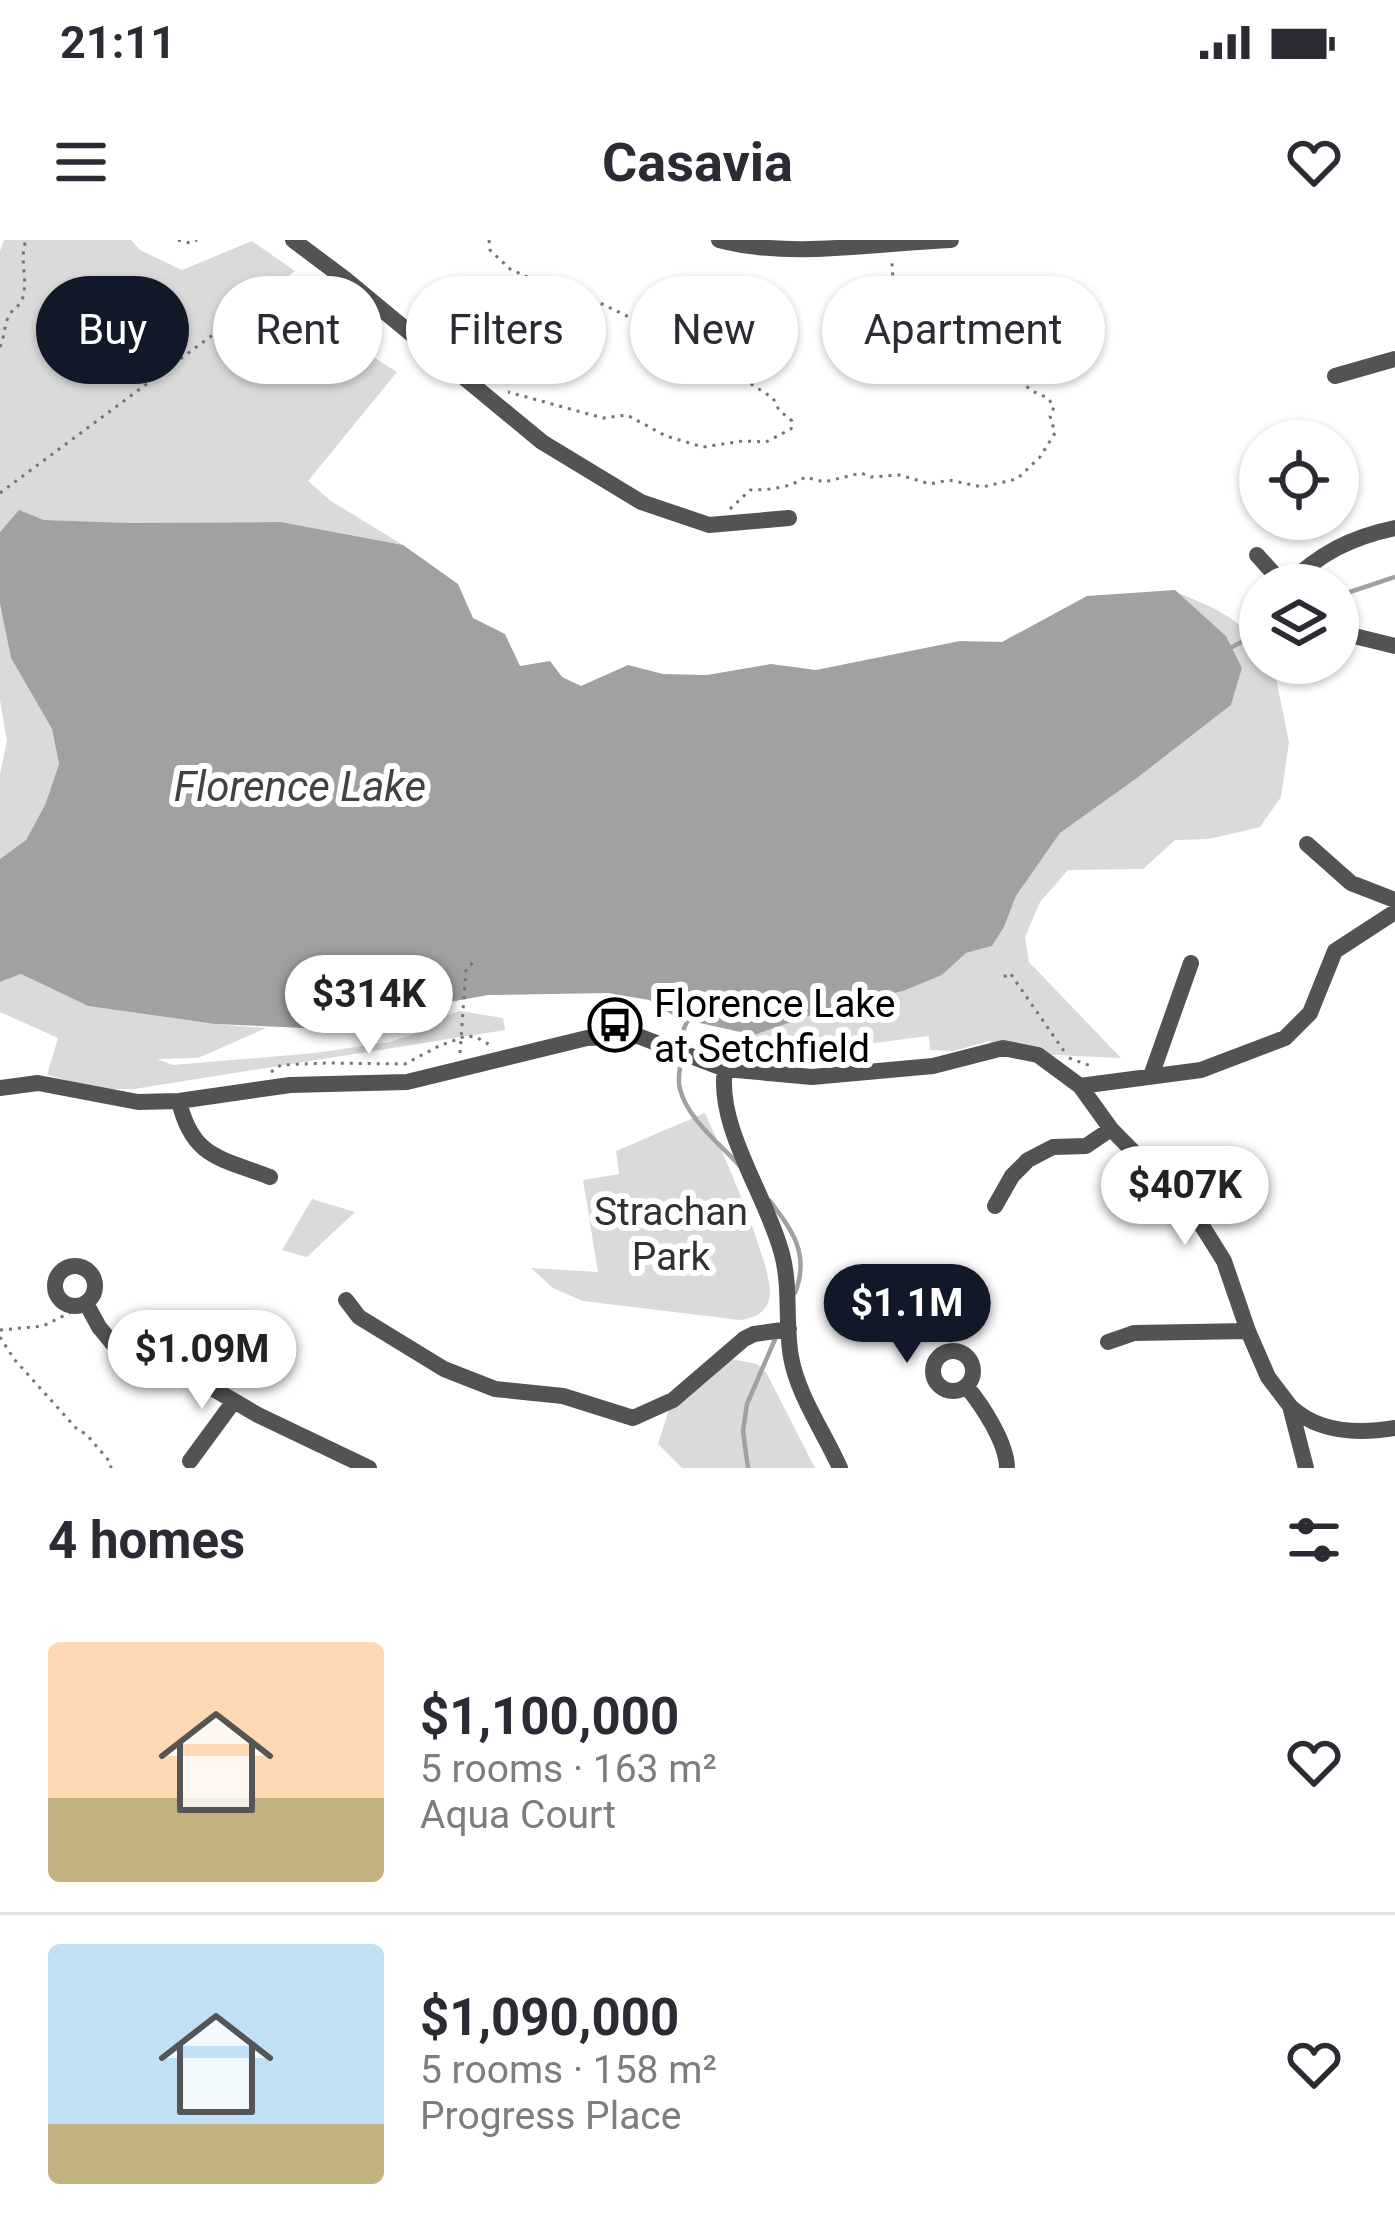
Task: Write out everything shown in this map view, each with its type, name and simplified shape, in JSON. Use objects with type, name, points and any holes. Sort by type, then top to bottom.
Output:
[{"type":"street","points":[[293,240],[341,276]]},
{"type":"street","points":[[719,240],[794,249],[951,240]]},
{"type":"street","points":[[382,310],[542,442],[641,502],[709,525],[788,518]]},
{"type":"street","points":[[1335,376],[1395,359]]},
{"type":"street","points":[[1308,564],[1338,545],[1395,528]]},
{"type":"street","points":[[1257,555],[1266,564]]},
{"type":"street","points":[[1359,637],[1395,646]]},
{"type":"street","points":[[1307,844],[1351,883],[1395,900]]},
{"type":"street","points":[[1080,1086],[1201,1070],[1285,1038],[1310,1013],[1335,951],[1395,912]]},
{"type":"street","points":[[1151,1076],[1191,963]]},
{"type":"street","points":[[0,1088],[38,1083],[138,1102],[179,1102],[290,1085],[407,1082],[586,1038],[638,1036],[725,1069],[812,1077],[933,1066],[1003,1048],[1038,1055],[1080,1086],[1112,1130],[1194,1213],[1224,1261],[1268,1377],[1290,1406],[1303,1418],[1329,1429],[1395,1428]]},
{"type":"street","points":[[725,1069],[721,1090],[727,1112],[782,1255],[794,1370],[840,1468]]},
{"type":"street","points":[[179,1102],[194,1142],[219,1158],[270,1177]]},
{"type":"street","points":[[995,1206],[1012,1176],[1028,1160],[1053,1148],[1086,1146],[1112,1130]]},
{"type":"street","points":[[346,1300],[359,1316],[444,1369],[496,1389],[562,1396],[633,1418],[673,1400],[744,1339],[788,1329]]},
{"type":"street","points":[[78,1307],[117,1349],[136,1360],[188,1374],[366,1467]]},
{"type":"street","points":[[1108,1342],[1134,1333],[1248,1331]]},
{"type":"street","points":[[966,1386],[980,1402],[1008,1460],[1007,1468]]},
{"type":"street","points":[[190,1461],[234,1402]]},
{"type":"street","points":[[1290,1406],[1304,1463]]},
{"type":"path","points":[[0,347],[9,315],[22,297],[26,240]]},
{"type":"path","points":[[178,240],[196,240]]},
{"type":"path","points":[[485,395],[509,392],[603,418],[627,415],[666,436],[704,447],[766,442],[791,429],[792,421],[773,398],[715,361],[693,355],[595,300],[509,269],[490,250],[489,240]]},
{"type":"path","points":[[728,524],[730,508],[751,490],[767,490],[805,477],[824,482],[861,473],[901,475],[930,484],[950,480],[982,487],[1017,479],[1040,458],[1055,433],[1050,416],[1054,407],[1048,398],[1010,373],[970,364],[932,340],[918,339],[895,318],[892,263]]},
{"type":"path","points":[[0,493],[213,337]]},
{"type":"path","points":[[461,1067],[466,970],[474,962]]},
{"type":"path","points":[[1004,977],[1010,973],[1066,1057]]},
{"type":"path","points":[[0,1330],[43,1326],[78,1307]]},
{"type":"path","points":[[1,1343],[87,1435],[110,1468]]},
{"type":"green space","points":[[4,240],[131,240],[140,250],[182,270],[252,241],[295,271],[288,276],[213,276],[213,384],[382,384],[382,363],[397,372],[308,481],[331,501],[403,545],[281,522],[44,520],[19,511],[0,532],[0,251]]},
{"type":"green space","points":[[1178,593],[1239,625],[1239,662],[1226,636]]},
{"type":"green space","points":[[0,604],[11,658],[52,729],[59,764],[26,840],[0,859],[0,774],[7,741],[0,700]]},
{"type":"green space","points":[[1239,678],[1239,684],[1277,684],[1289,742],[1281,797],[1260,827],[1209,839],[1175,840],[1143,869],[1068,870],[1040,902],[1025,937],[1029,962],[1121,1058],[990,1052],[990,1041],[953,1051],[930,1050],[929,1036],[835,1048],[776,1049],[754,1035],[837,1006],[903,991],[942,975],[966,953],[992,946],[1016,896],[1060,833],[1231,705]]},
{"type":"green space","points":[[21,974],[88,1006],[266,1028],[198,1058],[157,1059],[173,1065],[390,1042],[460,1011],[503,1018],[505,1030],[134,1089],[99,1089],[47,1075],[58,1038],[0,1012],[0,982]]},
{"type":"green space","name":"Strachan Park","points":[[705,1113],[765,1264],[769,1300],[761,1312],[740,1320],[583,1301],[553,1288],[531,1268],[598,1272],[583,1180],[619,1174],[616,1151]]},
{"type":"green space","points":[[312,1199],[355,1212],[307,1257],[282,1250]]},
{"type":"green space","points":[[731,1359],[757,1364],[766,1372],[815,1468],[682,1468],[658,1444],[669,1409]]},
{"type":"water","name":"Florence Lake","points":[[19,510],[44,520],[281,522],[403,545],[458,584],[473,618],[505,634],[520,666],[550,661],[562,677],[581,686],[628,665],[663,674],[707,675],[771,664],[816,670],[960,641],[1002,642],[1087,596],[1175,590],[1226,636],[1239,662],[1239,678],[1231,705],[1060,833],[1016,896],[992,946],[966,953],[942,975],[903,991],[837,1006],[754,1035],[677,1018],[649,1000],[608,993],[488,995],[384,1014],[348,1030],[215,1024],[88,1006],[21,974],[0,982],[0,859],[26,840],[59,764],[52,729],[11,658],[0,604],[0,532]]},
{"type":"waterway","points":[[1359,589],[1395,577]]},
{"type":"waterway","points":[[1232,647],[1239,643]]},
{"type":"waterway","points":[[683,1049],[688,1020]]},
{"type":"waterway","points":[[681,1060],[679,1085],[689,1110],[739,1165]]},
{"type":"waterway","points":[[770,1201],[800,1255],[795,1293]]},
{"type":"waterway","points":[[748,1468],[743,1431],[747,1404],[776,1337]]},
{"type":"place","name":"Florence Lake at Setchfield","points":[[615,1025]]}]
